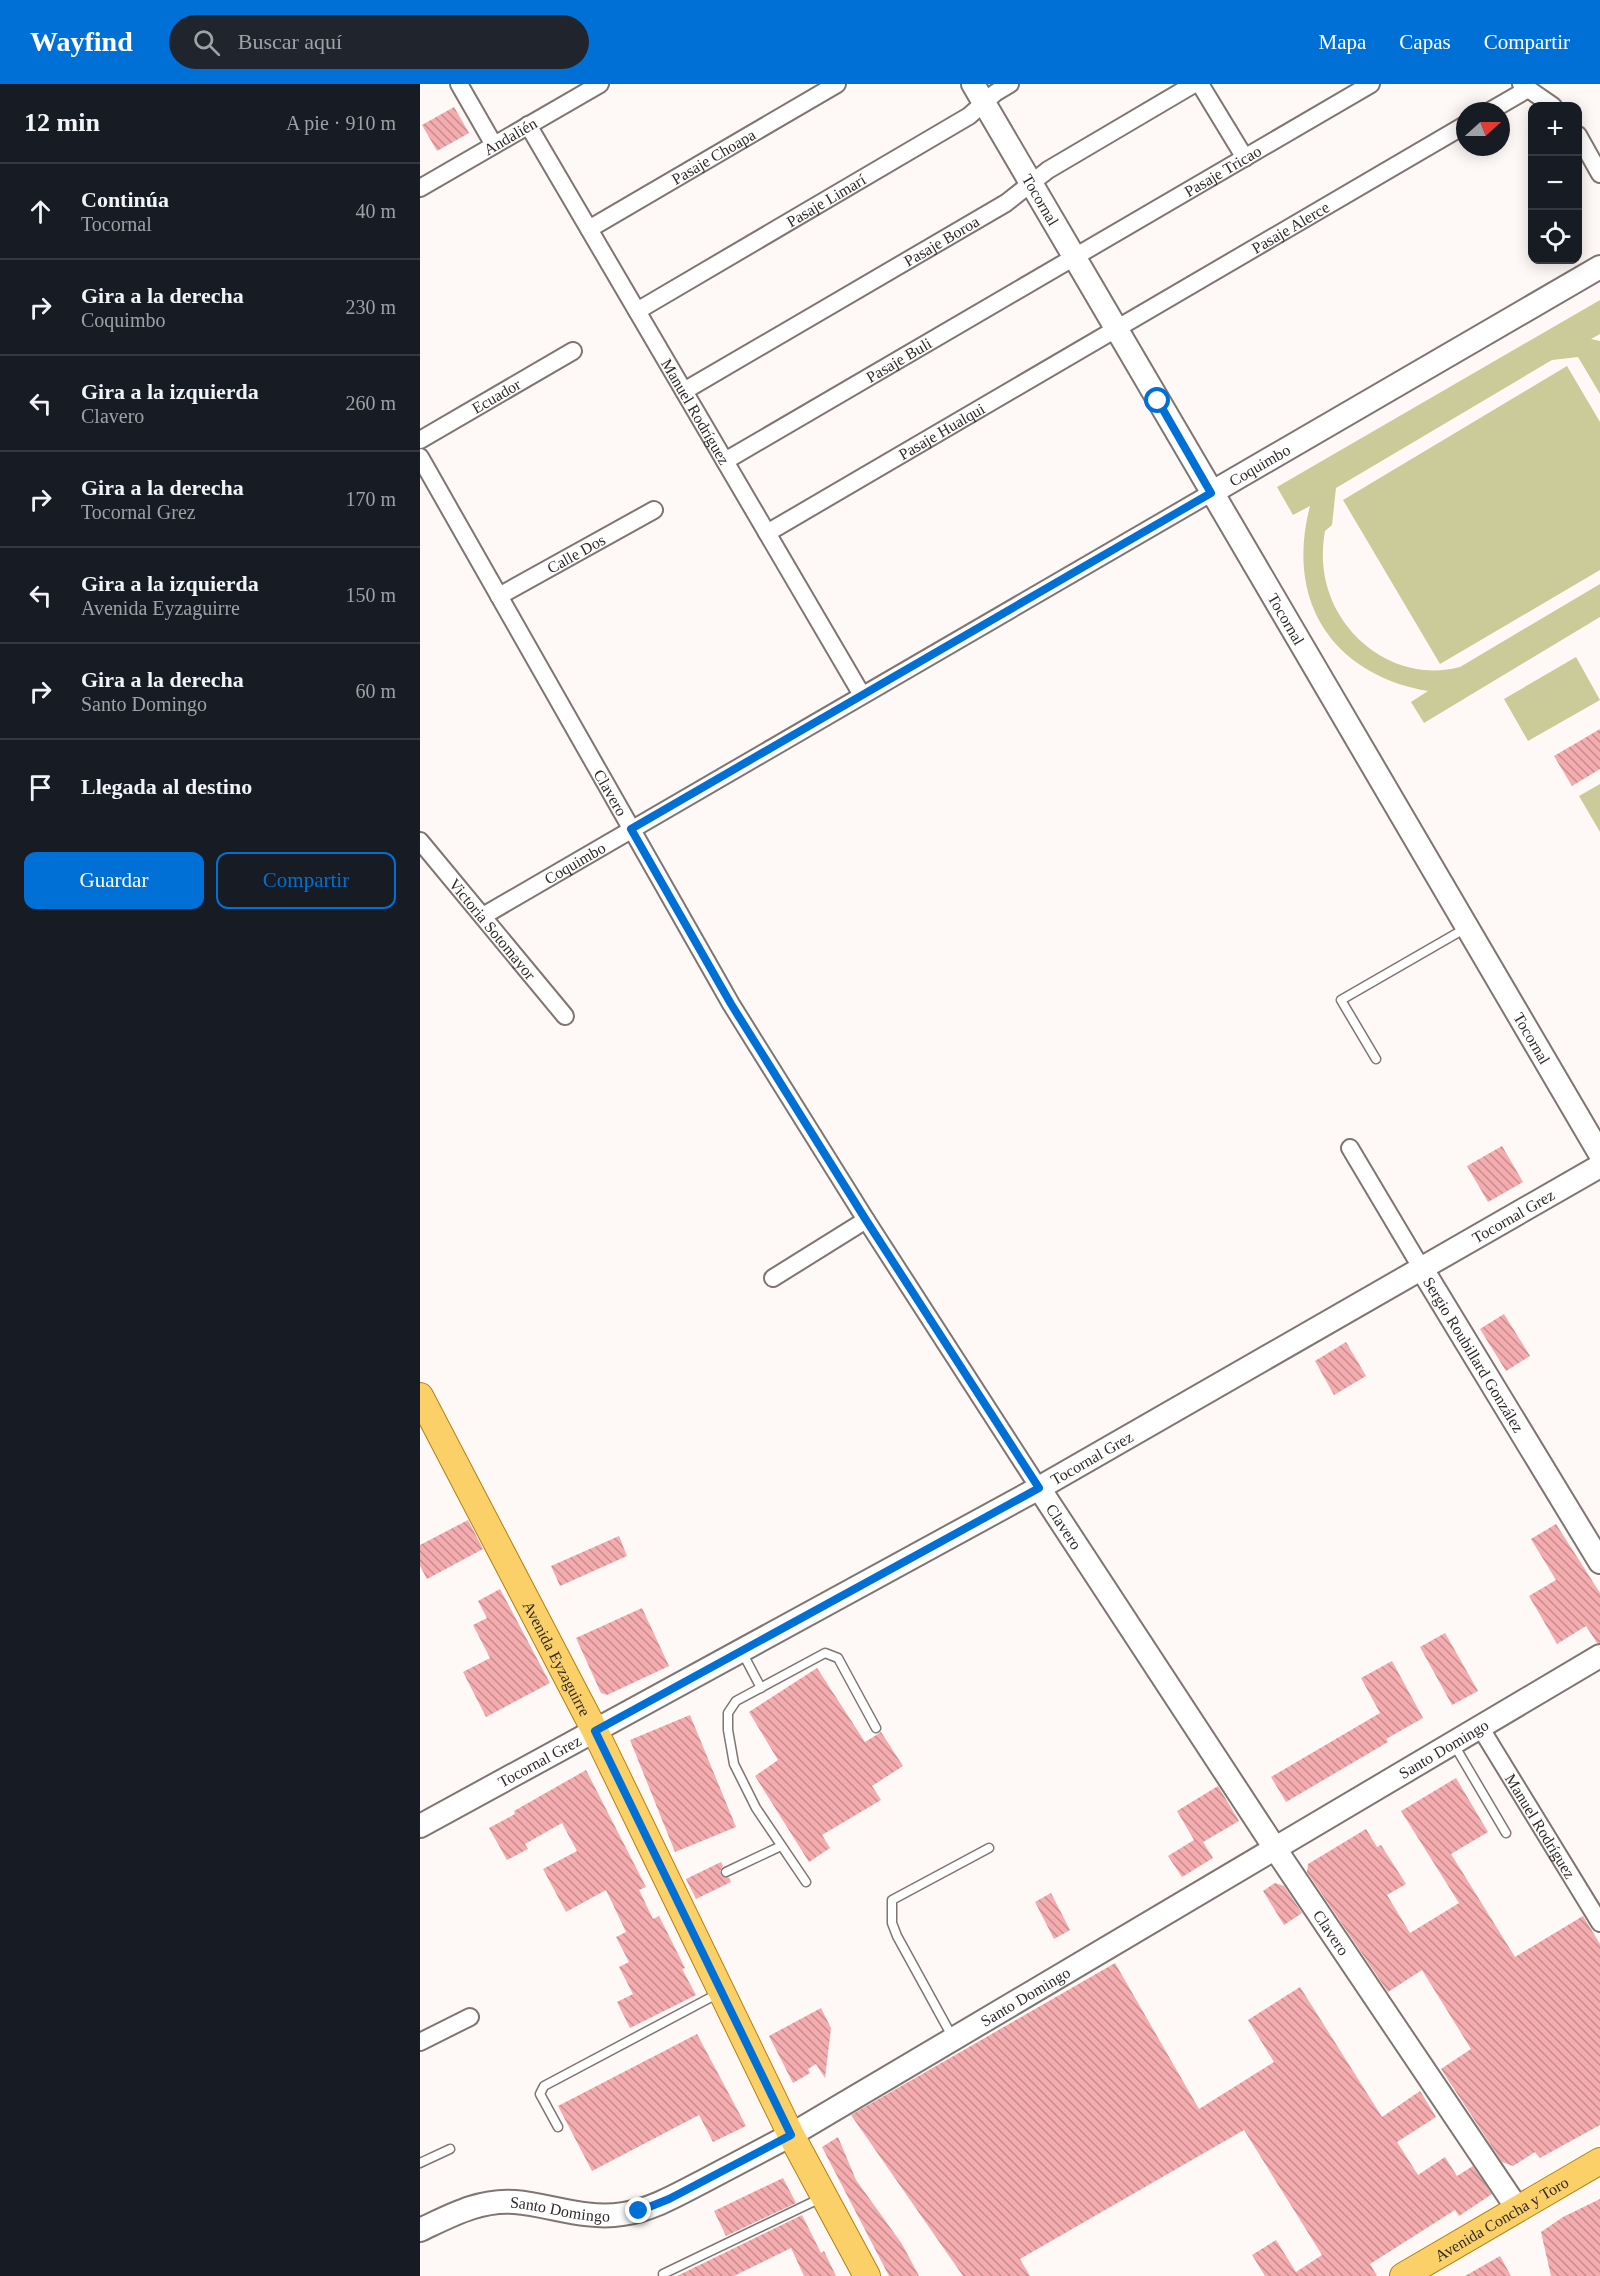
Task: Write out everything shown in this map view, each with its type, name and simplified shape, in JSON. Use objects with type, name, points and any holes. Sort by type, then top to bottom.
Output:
[{"type":"main road","name":"Avenida Eyzaguirre","points":[[423,1408],[595,1731],[678,1895],[721,1992],[791,2135],[867,2276]]},
{"type":"main road","name":"Avenida Concha y Toro","points":[[1403,2276],[1600,2161]]},
{"type":"street","points":[[459,84],[494,145]]},
{"type":"street","name":"Andalién","points":[[420,188],[600,84]]},
{"type":"street","name":"Pasaje Choapa","points":[[589,229],[837,84]]},
{"type":"street","name":"Pasaje Limarí","points":[[637,311],[969,116],[978,94],[996,93],[1010,84]]},
{"type":"street","name":"Pasaje Boroa","points":[[684,391],[1006,204],[1048,170],[1194,84]]},
{"type":"street","points":[[1200,84],[1245,158]]},
{"type":"street","name":"Pasaje Tricao","points":[[1074,259],[1371,84]]},
{"type":"street","points":[[1503,102],[1525,86],[1547,102]]},
{"type":"street","name":"Tocornal","points":[[978,94],[1600,1154]]},
{"type":"street","name":"Manuel Rodríguez","points":[[528,125],[862,696]]},
{"type":"street","name":"Pasaje Alerce","points":[[1116,329],[1456,130]]},
{"type":"street","points":[[1582,142],[1600,174]]},
{"type":"street","name":"Pasaje Buli","points":[[725,461],[1074,259]]},
{"type":"street","name":"Coquimbo","points":[[483,915],[1600,267]]},
{"type":"street","name":"Pasaje Hualqui","points":[[767,533],[1116,329]]},
{"type":"street","name":"Ecuador","points":[[420,440],[573,351]]},
{"type":"street","name":"Clavero","points":[[420,457],[731,1004],[866,1220],[1275,1847],[1517,2208]]},
{"type":"street","name":"Calle Dos","points":[[499,596],[654,510]]},
{"type":"street","name":"Victoria Sotomayor","points":[[420,841],[565,1016]]},
{"type":"street","name":"Sergio Roubillard González","points":[[1350,1148],[1600,1562]]},
{"type":"street","name":"Tocornal Grez","points":[[420,1826],[1039,1488],[1600,1166]]},
{"type":"street","points":[[773,1278],[866,1220]]},
{"type":"street","name":"Santo Domingo","points":[[420,2230],[466,2209],[495,2202],[521,2202],[606,2216],[639,2211],[669,2199],[791,2135],[1600,1656]]},
{"type":"street","name":"Manuel Rodríguez","points":[[1480,1727],[1600,1923]]},
{"type":"street","points":[[420,2042],[470,2018]]},
{"type":"lane","points":[[1376,1059],[1341,1000],[1467,927]]},
{"type":"lane","points":[[741,1652],[761,1688]]},
{"type":"lane","points":[[806,1882],[756,1808],[734,1764],[728,1730],[728,1713],[736,1701],[825,1653],[838,1658],[876,1728]]},
{"type":"lane","points":[[1452,1743],[1506,1833]]},
{"type":"lane","points":[[726,1872],[781,1846]]},
{"type":"lane","points":[[953,2038],[897,1936],[892,1923],[892,1900],[988,1848]]},
{"type":"lane","points":[[558,2127],[540,2094],[544,2086],[721,1992]]},
{"type":"lane","points":[[420,2163],[450,2149]]},
{"type":"lane","points":[[663,2274],[824,2197]]},
{"type":"green space","points":[[1600,300],[1600,334],[1591,339],[1600,341],[1600,394],[1578,357],[1552,360],[1336,488],[1332,525],[1325,531],[1323,544],[1326,582],[1333,603],[1344,622],[1359,639],[1376,653],[1395,663],[1416,669],[1438,670],[1460,667],[1600,584],[1600,617],[1424,723],[1411,702],[1428,691],[1394,682],[1366,668],[1342,650],[1324,628],[1311,602],[1304,573],[1304,541],[1310,506],[1293,515],[1277,487]]},
{"type":"green space","points":[[1567,366],[1600,422],[1600,570],[1440,664],[1343,500]]},
{"type":"green space","points":[[1576,657],[1600,700],[1528,741],[1504,699]]},
{"type":"green space","points":[[1600,784],[1600,832],[1579,796]]},
{"type":"building","points":[[454,107],[469,133],[437,151],[422,125]]},
{"type":"building","points":[[1600,729],[1600,769],[1572,786],[1554,756]]},
{"type":"building","points":[[1502,1146],[1523,1182],[1488,1202],[1467,1166]]},
{"type":"building","points":[[1504,1314],[1530,1356],[1506,1371],[1480,1329]]},
{"type":"building","points":[[1346,1342],[1366,1376],[1334,1395],[1315,1361]]},
{"type":"building","points":[[468,1520],[483,1549],[427,1579],[420,1566],[420,1545]]},
{"type":"building","points":[[1556,1524],[1600,1593],[1600,1643],[1597,1643],[1586,1626],[1557,1644],[1529,1596],[1556,1580],[1531,1539]]},
{"type":"building","points":[[619,1536],[627,1556],[560,1586],[551,1566]]},
{"type":"building","points":[[500,1589],[550,1683],[486,1717],[463,1672],[490,1658],[473,1625],[487,1618],[478,1601]]},
{"type":"building","points":[[642,1608],[669,1666],[607,1695],[601,1693],[576,1638]]},
{"type":"building","points":[[1445,1633],[1478,1691],[1452,1705],[1420,1647]]},
{"type":"building","points":[[1392,1661],[1423,1718],[1386,1739],[1388,1742],[1286,1802],[1271,1777],[1380,1713],[1361,1678]]},
{"type":"building","points":[[817,1668],[865,1742],[881,1732],[903,1766],[872,1786],[881,1800],[822,1835],[830,1848],[809,1862],[755,1776],[778,1760],[749,1712]]},
{"type":"building","points":[[690,1715],[736,1827],[675,1852],[630,1740]]},
{"type":"building","points":[[586,1770],[646,1887],[639,1890],[653,1919],[659,1916],[696,1995],[630,2028],[617,2002],[633,1994],[619,1967],[629,1962],[616,1937],[626,1932],[606,1890],[566,1912],[543,1869],[577,1851],[562,1823],[525,1844],[528,1849],[507,1860],[489,1828]]},
{"type":"building","points":[[1456,1778],[1488,1832],[1451,1854],[1515,1957],[1583,1916],[1600,1944],[1600,2125],[1540,2158],[1535,2152],[1513,2166],[1502,2162],[1441,2069],[1471,2049],[1422,1970],[1388,1992],[1307,1872],[1308,1864],[1366,1829],[1377,1847],[1381,1845],[1406,1884],[1387,1895],[1410,1933],[1459,1903],[1401,1811]]},
{"type":"building","points":[[1218,1786],[1239,1821],[1203,1842],[1213,1858],[1182,1877],[1168,1856],[1194,1840],[1177,1811]]},
{"type":"building","points":[[721,1862],[723,1866],[720,1871],[721,1875],[729,1878],[731,1882],[696,1899],[686,1879]]},
{"type":"building","points":[[1275,1883],[1284,1886],[1302,1913],[1284,1925],[1263,1891]]},
{"type":"building","points":[[1051,1893],[1070,1930],[1054,1939],[1035,1902]]},
{"type":"building","points":[[1115,1963],[1199,2109],[1274,2062],[1248,2020],[1300,1987],[1382,2117],[1420,2091],[1436,2117],[1397,2142],[1418,2175],[1445,2157],[1457,2176],[1473,2166],[1492,2194],[1459,2216],[1455,2210],[1370,2264],[1377,2276],[1265,2276],[1252,2255],[1276,2240],[1296,2272],[1322,2255],[1244,2130],[1020,2259],[1030,2276],[963,2276],[851,2115]]},
{"type":"building","points":[[821,2008],[831,2028],[825,2078],[816,2064],[808,2069],[810,2073],[793,2083],[769,2036]]},
{"type":"building","points":[[697,2034],[746,2126],[713,2142],[699,2115],[592,2171],[558,2106]]},
{"type":"building","points":[[838,2137],[856,2180],[902,2244],[919,2276],[889,2276],[822,2147]]},
{"type":"building","points":[[783,2178],[796,2203],[726,2236],[714,2211]]},
{"type":"building","points":[[1600,2199],[1600,2276],[1551,2276],[1541,2232],[1563,2217]]},
{"type":"building","points":[[802,2215],[821,2253],[824,2251],[836,2276],[804,2276],[791,2248],[734,2276],[677,2276]]},
{"type":"building","points":[[1500,2256],[1511,2276],[1465,2276]]},
{"type":"route","points":[[639,2211],[669,2199],[791,2135],[595,1731],[1039,1488],[866,1220],[731,1004],[631,829],[1211,493],[1158,401]]}]
